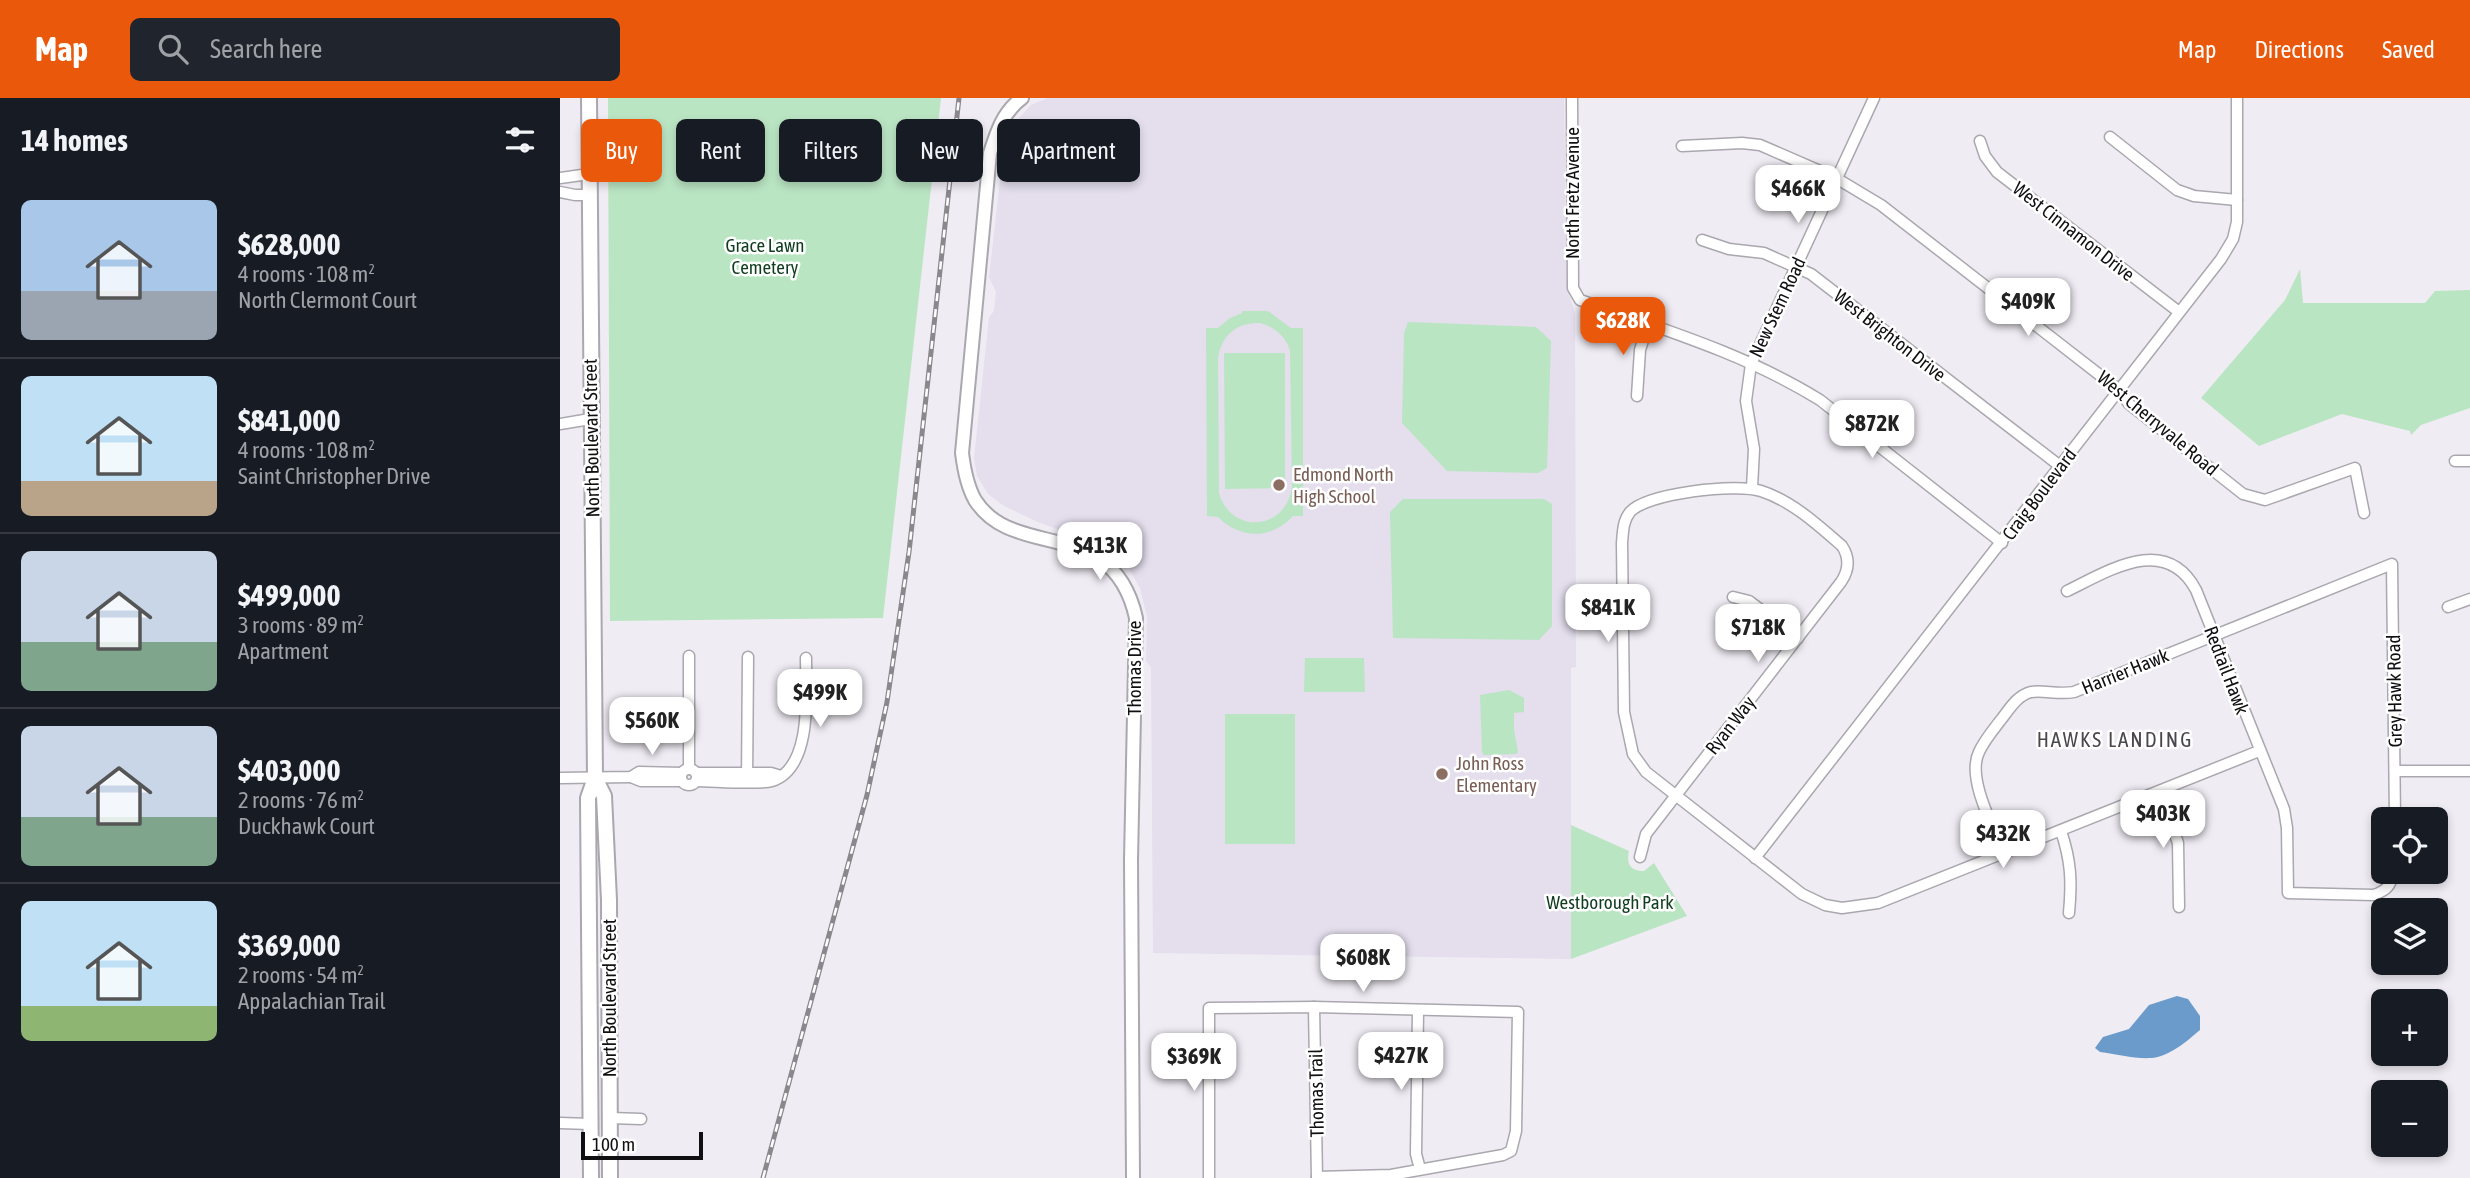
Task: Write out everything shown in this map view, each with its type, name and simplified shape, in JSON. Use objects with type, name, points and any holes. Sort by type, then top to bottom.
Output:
[{"type":"main road","name":"North Boulevard Street","points":[[589,98],[589,119]]},
{"type":"main road","name":"North Boulevard Street","points":[[589,182],[595,778],[588,798],[591,1178]]},
{"type":"main road","name":"North Boulevard Street","points":[[595,778],[604,796],[609,900],[610,1178]]},
{"type":"main road","points":[[590,1124],[610,1118]]},
{"type":"street","name":"Thomas Drive","points":[[1022,98],[1007,112],[998,128],[990,153],[961,453],[970,488],[986,512],[1011,528],[1085,551],[1106,564],[1122,580],[1131,597],[1136,618],[1131,860],[1133,1178]]},
{"type":"street","name":"North Fretz Avenue","points":[[1572,98],[1573,288],[1580,300],[1648,324]]},
{"type":"street","name":"New Stem Road","points":[[1752,488],[1754,449],[1746,401],[1751,364],[1874,98]]},
{"type":"street","name":"Craig Boulevard","points":[[1755,858],[2221,258],[2233,239],[2237,222],[2237,98]]},
{"type":"street","points":[[2110,136],[2177,190],[2214,200],[2237,200]]},
{"type":"street","name":"West Cinnamon Drive","points":[[1980,141],[1985,156],[1997,172],[2179,312]]},
{"type":"street","name":"West Cherryvale Road","points":[[1682,146],[1742,143],[1760,145],[1836,178],[1881,205],[2119,390],[2129,404],[2243,494],[2265,500],[2276,498],[2355,468],[2364,513]]},
{"type":"street","points":[[560,178],[581,175]]},
{"type":"street","points":[[560,192],[589,195]]},
{"type":"street","name":"West Brighton Drive","points":[[1702,240],[1728,249],[1764,253],[1811,275],[2060,466]]},
{"type":"street","points":[[1637,396],[1640,350],[1648,324],[1711,346],[1820,400],[2002,543]]},
{"type":"street","points":[[560,424],[590,419]]},
{"type":"street","points":[[2455,461],[2470,461]]},
{"type":"street","points":[[1752,488],[1728,487],[1647,500],[1638,505],[1624,521],[1624,712],[1633,754],[1646,772],[1805,896],[1842,908],[1878,903],[2259,751]]},
{"type":"street","name":"Ryan Way","points":[[1640,857],[1646,834],[1798,638],[1845,575],[1848,567],[1846,552],[1833,538],[1784,501],[1752,488]]},
{"type":"street","name":"Redtail Hawk","points":[[2067,591],[2131,563],[2164,561],[2188,574],[2284,809],[2288,893],[2374,895],[2386,890],[2390,884]]},
{"type":"street","name":"Harrier Hawk","points":[[2004,854],[1975,779],[1974,766],[1978,752],[2013,704],[2022,696],[2032,692],[2074,692],[2392,564]]},
{"type":"street","name":"Grey Hawk Road","points":[[2392,564],[2395,807]]},
{"type":"street","points":[[1732,597],[1749,601],[1798,638]]},
{"type":"street","points":[[2448,607],[2470,599]]},
{"type":"street","points":[[689,656],[689,775]]},
{"type":"street","points":[[747,777],[748,657]]},
{"type":"street","points":[[560,778],[632,777],[640,782],[689,775],[747,777],[771,773],[781,776],[789,772],[794,764],[805,723],[806,657]]},
{"type":"street","points":[[2395,771],[2470,771]]},
{"type":"street","points":[[2160,791],[2175,827],[2178,843],[2179,906]]},
{"type":"street","points":[[2061,831],[2071,873],[2069,913]]},
{"type":"street","points":[[1209,1178],[1209,1008],[1314,1007],[1518,1012],[1517,1131],[1511,1151],[1503,1155],[1391,1175],[1317,1177]]},
{"type":"street","name":"Thomas Trail","points":[[1314,1007],[1317,1177]]},
{"type":"street","points":[[1418,1011],[1416,1154],[1420,1169]]},
{"type":"street","points":[[610,1118],[641,1119]]},
{"type":"street","points":[[560,1123],[590,1124]]},
{"type":"shaded area","name":"Edmond North High School","points":[[1048,98],[1564,98],[1567,287],[1575,314],[1576,667],[1571,668],[1571,959],[1153,953],[1151,667],[1146,661],[1147,617],[1140,588],[1128,567],[1101,545],[1038,522],[1004,506],[988,494],[977,476],[974,458],[989,317],[994,311],[996,292],[989,277],[1000,182],[1140,182],[1140,119],[1019,119],[1031,105]]},
{"type":"green space","name":"Grace Lawn Cemetery","points":[[608,98],[941,98],[939,119],[896,119],[896,182],[932,182],[883,618],[610,621],[608,182],[662,182],[662,119],[608,119]]},
{"type":"green space","points":[[2300,269],[2303,303],[2425,303],[2435,291],[2470,290],[2470,408],[2421,425],[2411,435],[2410,431],[2342,414],[2259,446],[2201,398],[2285,300]]},
{"type":"green space","points":[[1268,311],[1291,328],[1303,328],[1303,516],[1293,516],[1275,529],[1256,534],[1236,530],[1218,517],[1207,516],[1206,328],[1218,328],[1230,318],[1242,313]],"holes":[[[1251,323],[1265,325],[1282,336],[1290,350],[1292,487],[1288,502],[1280,512],[1258,522],[1235,516],[1225,507],[1219,493],[1218,359],[1222,344],[1231,332]]]},
{"type":"green space","points":[[1408,322],[1536,327],[1551,341],[1547,468],[1538,473],[1447,471],[1402,423],[1404,333]]},
{"type":"green space","points":[[1224,353],[1285,353],[1285,488],[1225,489]]},
{"type":"green space","points":[[1403,499],[1544,499],[1552,504],[1552,626],[1539,640],[1393,638],[1390,512]]},
{"type":"green space","points":[[1305,658],[1364,658],[1365,692],[1304,692]]},
{"type":"green space","points":[[1509,690],[1524,698],[1524,712],[1514,713],[1518,752],[1484,755],[1480,695]]},
{"type":"green space","points":[[1225,714],[1295,714],[1295,844],[1225,844]]},
{"type":"green space","name":"Westborough Park","points":[[1571,825],[1629,851],[1630,866],[1636,870],[1644,871],[1654,863],[1687,916],[1571,959]]},
{"type":"water","points":[[2177,996],[2188,999],[2200,1016],[2200,1030],[2177,1048],[2158,1057],[2145,1058],[2100,1052],[2095,1048],[2103,1037],[2129,1029],[2149,1005]]},
{"type":"railway","points":[[763,1178],[867,795],[887,702],[909,552],[959,98]]},
{"type":"place","name":"Edmond North High School","points":[[1279,485]]},
{"type":"place","name":"John Ross Elementary","points":[[1442,774]]},
{"type":"district","name":"HAWKS LANDING","points":[[2115,739]]}]
